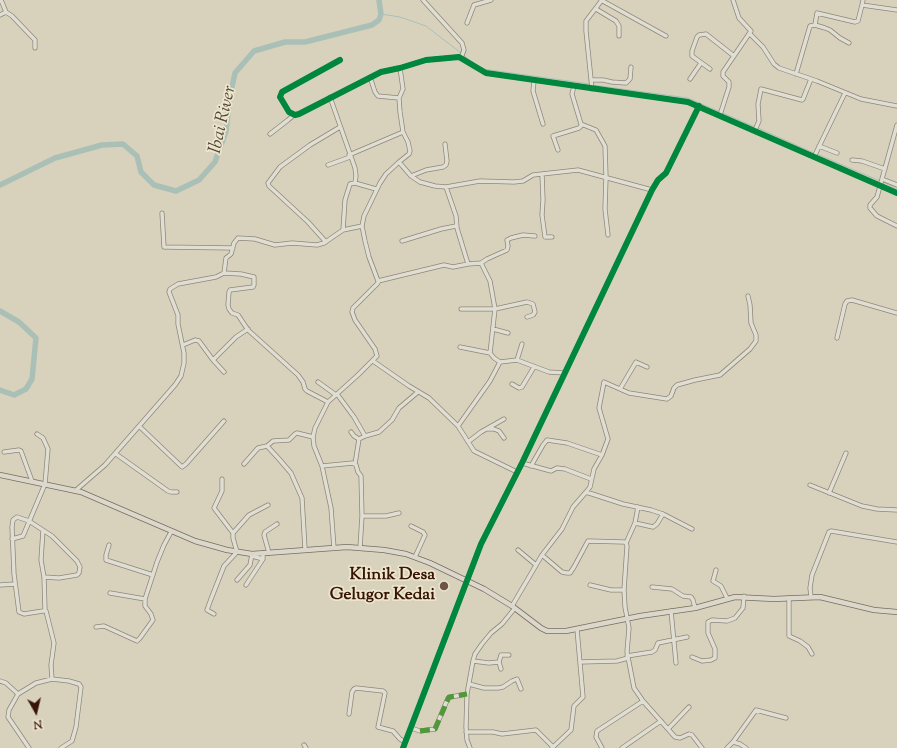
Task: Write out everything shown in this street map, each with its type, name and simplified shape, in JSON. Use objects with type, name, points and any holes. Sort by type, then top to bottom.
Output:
[{"type":"main road","points":[[0,475],[84,493],[171,532],[195,541],[252,555],[263,556],[269,553],[305,549],[334,548],[360,548],[402,553],[415,557],[476,584],[513,607],[545,630],[554,632],[577,629],[628,618],[695,608],[727,598],[744,596],[774,599],[820,597],[874,610],[897,611]]},
{"type":"street","points":[[0,15],[3,10],[1,0]]},
{"type":"street","points":[[423,0],[462,42],[464,47],[462,55]]},
{"type":"street","points":[[467,23],[474,5],[491,0]]},
{"type":"street","points":[[592,88],[586,21],[602,0],[666,36]]},
{"type":"street","points":[[734,0],[737,14],[742,22],[750,30],[750,34],[763,48],[776,66],[861,99],[897,106]]},
{"type":"street","points":[[815,25],[817,13],[855,22],[858,21],[863,0]]},
{"type":"street","points":[[862,5],[897,10]]},
{"type":"street","points":[[596,9],[616,21],[619,26],[620,36]]},
{"type":"street","points":[[3,10],[12,16],[35,40],[35,48]]},
{"type":"street","points":[[796,74],[809,27],[811,25],[830,30],[849,43]]},
{"type":"street","points":[[710,70],[693,57],[692,53],[697,37],[704,33],[706,34],[734,56]]},
{"type":"street","points":[[720,115],[729,85],[729,82],[723,76],[723,72],[750,34]]},
{"type":"street","points":[[270,134],[294,115],[299,114],[380,72],[426,60],[462,55]]},
{"type":"street","points":[[462,55],[480,71],[486,73],[534,81],[682,100],[756,130],[814,157],[881,182],[897,185]]},
{"type":"street","points":[[294,115],[286,108],[280,94],[340,60]]},
{"type":"street","points":[[690,79],[701,63]]},
{"type":"street","points":[[378,281],[369,257],[362,226],[367,208],[376,189],[386,174],[409,154],[410,150],[403,132],[399,98],[403,89],[400,68]]},
{"type":"street","points":[[591,81],[603,80],[626,83],[630,79],[631,68]]},
{"type":"street","points":[[370,77],[375,92],[378,96],[399,98]]},
{"type":"street","points":[[756,130],[759,124],[758,104],[761,89],[802,100],[811,79]]},
{"type":"street","points":[[534,81],[533,91],[543,124]]},
{"type":"street","points":[[574,86],[572,94],[582,125]]},
{"type":"street","points":[[814,157],[845,93]]},
{"type":"street","points":[[330,97],[356,174],[355,183]]},
{"type":"street","points":[[402,748],[412,728],[481,544],[517,472],[523,464],[652,190],[658,180],[666,173],[699,106]]},
{"type":"street","points":[[558,150],[553,136],[580,128],[582,125]]},
{"type":"street","points":[[582,125],[594,129],[604,144],[606,177],[605,209],[608,235]]},
{"type":"street","points":[[897,125],[876,199],[870,205],[870,208],[877,216],[897,226]]},
{"type":"street","points":[[326,242],[308,222],[269,186],[268,183],[280,167],[313,142],[340,127]]},
{"type":"street","points":[[328,165],[403,132]]},
{"type":"street","points":[[411,176],[426,170],[443,167],[446,165],[445,144]]},
{"type":"street","points":[[819,146],[837,153]]},
{"type":"street","points":[[852,160],[862,161],[885,169]]},
{"type":"street","points":[[399,162],[411,176],[426,184],[446,187],[480,181],[518,182],[533,175],[580,170],[652,190]]},
{"type":"street","points":[[542,174],[542,215],[545,237],[552,237]]},
{"type":"street","points":[[881,182],[897,193]]},
{"type":"street","points":[[343,230],[345,200],[350,184],[355,183],[376,189]]},
{"type":"street","points":[[446,187],[456,216],[456,226],[468,264]]},
{"type":"street","points":[[162,213],[164,247],[233,248]]},
{"type":"street","points":[[224,273],[226,258],[231,254],[236,240],[240,238],[255,239],[275,245],[292,243],[317,245],[326,242],[343,230],[362,226]]},
{"type":"street","points":[[402,241],[456,226]]},
{"type":"street","points":[[334,548],[331,508],[322,466],[314,446],[313,437],[315,428],[328,402],[377,356],[377,352],[355,320],[352,312],[354,306],[378,283],[378,281],[444,264],[453,267],[481,263],[484,260],[507,250],[507,240],[510,238],[523,235],[535,236]]},
{"type":"street","points":[[481,263],[490,281],[494,309],[490,353]]},
{"type":"street","points":[[75,491],[116,454],[179,380],[184,363],[183,345],[178,324],[178,315],[169,292],[170,289],[178,284],[216,277],[224,273],[241,274],[254,277],[253,287],[232,289],[229,292],[229,309],[240,318],[248,329],[298,375],[303,382],[305,389],[328,402]]},
{"type":"street","points":[[470,748],[466,732],[467,694],[475,654],[491,633],[502,624],[542,555],[562,529],[573,507],[590,487],[594,469],[608,440],[599,408],[604,382],[625,392],[636,395],[667,399],[671,396],[677,385],[720,375],[750,349],[756,341],[756,335],[751,323],[748,296]]},
{"type":"street","points":[[837,338],[847,301],[852,300],[897,312]]},
{"type":"street","points":[[461,309],[494,309],[524,302],[530,303],[534,307],[534,314],[527,318]]},
{"type":"street","points":[[213,360],[236,337],[248,329]]},
{"type":"street","points":[[492,329],[508,333]]},
{"type":"street","points":[[183,345],[198,340],[224,372]]},
{"type":"street","points":[[517,360],[522,344]]},
{"type":"street","points":[[460,347],[490,353],[500,362],[517,360],[548,372],[565,373]]},
{"type":"street","points":[[373,361],[429,398],[458,426],[476,453],[517,472]]},
{"type":"street","points":[[458,426],[490,381],[500,362]]},
{"type":"street","points":[[620,389],[636,362],[647,367]]},
{"type":"street","points":[[512,384],[519,388],[522,387],[534,367]]},
{"type":"street","points":[[318,382],[336,395],[354,417],[365,436]]},
{"type":"street","points":[[359,439],[379,432],[392,420],[399,408],[418,392]]},
{"type":"street","points":[[468,442],[486,429],[504,419]]},
{"type":"street","points":[[140,426],[182,467],[224,421]]},
{"type":"street","points":[[486,429],[494,429],[504,438]]},
{"type":"street","points":[[351,432],[359,439]]},
{"type":"street","points":[[12,539],[23,536],[45,484],[48,449],[43,438],[37,434]]},
{"type":"street","points":[[244,464],[258,448],[267,446],[273,441],[289,440],[295,434],[313,437]]},
{"type":"street","points":[[359,439],[355,464],[362,479],[360,548]]},
{"type":"street","points":[[530,466],[547,440],[567,443],[602,455]]},
{"type":"street","points":[[267,446],[292,475],[302,497],[305,549]]},
{"type":"street","points":[[4,452],[21,451],[32,481]]},
{"type":"street","points":[[828,493],[846,453]]},
{"type":"street","points":[[116,454],[168,491],[174,493],[177,492]]},
{"type":"street","points":[[322,466],[355,464]]},
{"type":"street","points":[[523,464],[551,471],[557,468],[565,469],[591,479]]},
{"type":"street","points":[[214,614],[207,610],[211,599],[224,566],[237,552],[232,533],[214,508],[222,490],[222,479]]},
{"type":"street","points":[[810,486],[869,508],[897,510]]},
{"type":"street","points":[[586,492],[623,504],[664,514],[692,529]]},
{"type":"street","points":[[232,533],[249,515],[268,505]]},
{"type":"street","points":[[638,507],[627,544],[624,590],[625,608],[629,628],[627,647],[628,657],[634,688],[643,701],[675,737],[677,738],[687,734],[692,735],[702,748]]},
{"type":"street","points":[[362,516],[386,516],[399,513]]},
{"type":"street","points":[[634,523],[653,527],[664,514]]},
{"type":"street","points":[[44,577],[59,578],[77,575],[80,573],[80,567],[77,561],[61,543],[52,536],[29,521],[15,517],[12,523],[12,539],[15,584],[19,612],[24,614],[45,610]]},
{"type":"street","points":[[269,553],[264,535],[265,532],[277,524]]},
{"type":"street","points":[[411,526],[423,532],[424,535],[415,557]]},
{"type":"street","points":[[43,530],[40,560],[44,577],[45,610],[54,640],[52,679]]},
{"type":"street","points":[[811,597],[810,588],[812,575],[829,532],[831,531],[897,542]]},
{"type":"street","points":[[96,627],[104,626],[137,641],[138,640],[153,620],[145,606],[146,599],[153,574],[164,545],[171,532]]},
{"type":"street","points":[[542,555],[562,572],[567,573],[574,567],[588,541],[624,542],[627,544]]},
{"type":"street","points":[[109,545],[106,560],[153,574]]},
{"type":"street","points":[[518,550],[536,565]]},
{"type":"street","points":[[237,580],[250,565],[252,555]]},
{"type":"street","points":[[246,585],[263,556]]},
{"type":"street","points":[[716,570],[713,581],[721,586],[727,598]]},
{"type":"street","points":[[0,585],[15,584]]},
{"type":"street","points":[[590,585],[611,590],[624,590]]},
{"type":"street","points":[[652,587],[672,589],[683,596],[691,597],[695,608]]},
{"type":"street","points":[[110,593],[146,599]]},
{"type":"street","points":[[692,657],[702,661],[715,658],[715,649],[708,633],[708,622],[712,620],[730,620],[736,618],[743,608],[744,596]]},
{"type":"street","points":[[789,598],[789,636],[808,647],[812,654]]},
{"type":"street","points":[[671,611],[676,663]]},
{"type":"street","points":[[466,732],[493,732],[502,734],[536,730],[553,748],[571,730],[574,706],[584,697],[577,629]]},
{"type":"street","points":[[580,662],[617,661],[652,652],[655,650],[658,643],[687,636]]},
{"type":"street","points":[[500,669],[499,662],[501,656],[508,655]]},
{"type":"street","points":[[473,661],[489,664],[499,662]]},
{"type":"street","points":[[29,748],[8,717],[9,710],[18,694],[36,683],[52,679],[69,681],[79,684],[81,687],[76,728],[72,741],[61,748]]},
{"type":"street","points":[[469,684],[484,688],[498,688],[503,687],[509,682],[518,680],[521,689]]},
{"type":"street","points":[[0,681],[6,683],[18,694]]},
{"type":"street","points":[[349,714],[352,692],[354,689],[383,691],[385,694],[378,727],[393,731],[405,742]]},
{"type":"street","points":[[412,728],[420,731],[435,729],[449,697],[467,694]]},
{"type":"street","points":[[602,748],[596,736],[597,731],[643,701]]},
{"type":"street","points":[[668,729],[689,707]]},
{"type":"street","points":[[727,748],[756,710],[786,718]]},
{"type":"street","points":[[622,748],[661,721]]},
{"type":"street","points":[[733,742],[746,748]]},
{"type":"waterway","name":"Ibai River","points":[[0,185],[55,158],[102,145],[123,144],[137,156],[141,172],[154,185],[176,191],[199,180],[215,162],[226,131],[230,96],[235,73],[254,51],[285,42],[305,42],[372,25],[379,20],[381,14],[379,0]]},
{"type":"waterway","points":[[381,14],[400,17],[426,26],[461,53]]},
{"type":"waterway","points":[[463,55],[478,66]]},
{"type":"waterway","points":[[483,69],[590,84]]},
{"type":"waterway","points":[[593,85],[688,98],[755,127]]},
{"type":"waterway","points":[[758,128],[814,153]]},
{"type":"waterway","points":[[817,154],[880,181]]},
{"type":"waterway","points":[[883,182],[897,189]]},
{"type":"waterway","name":"Ibai River","points":[[0,311],[19,322],[36,338],[32,379],[26,389],[14,395],[0,390]]},
{"type":"marked path","points":[[420,731],[435,729],[449,697],[467,694]]},
{"type":"cycle path","points":[[340,60],[282,92],[280,97],[289,112],[295,115],[299,114],[381,72],[426,60],[459,57],[486,73],[688,102],[897,193]]},
{"type":"cycle path","points":[[403,748],[481,544],[522,463],[652,190],[658,180],[666,173],[699,106]]},
{"type":"place","name":"Klinik Desa Gelugor Kedai","points":[[444,586]]}]
